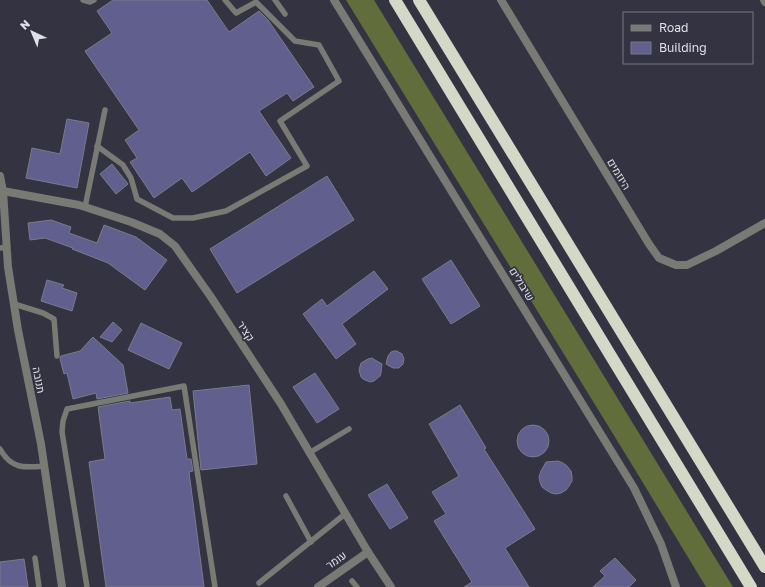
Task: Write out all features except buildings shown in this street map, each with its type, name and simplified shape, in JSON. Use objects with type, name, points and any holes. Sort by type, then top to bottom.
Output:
[{"type":"highway","points":[[395,0],[751,587]]},
{"type":"highway","points":[[419,0],[765,567]]},
{"type":"street","name":"שיבולים","points":[[334,0],[634,488],[661,544],[676,587]]},
{"type":"street","name":"היוזמים","points":[[501,0],[649,244],[659,258],[676,265],[687,265],[765,223]]},
{"type":"street","name":"תנובה","points":[[0,176],[3,191],[3,247],[41,444],[62,587]]},
{"type":"street","name":"קציר","points":[[3,191],[84,207],[131,222],[160,234],[175,246],[211,297],[268,385],[368,552],[391,587]]},
{"type":"street","name":"עומר","points":[[318,587],[368,552]]},
{"type":"lane","points":[[83,0],[90,2],[94,0]]},
{"type":"lane","points":[[98,146],[123,164],[131,178],[137,200],[173,218],[193,218],[226,211],[307,166],[280,122],[340,81],[319,45],[295,42],[256,2],[236,13],[225,0]]},
{"type":"lane","points":[[275,0],[285,14]]},
{"type":"lane","points":[[84,207],[105,110]]},
{"type":"lane","points":[[14,304],[43,313],[54,319],[57,356]]},
{"type":"lane","points":[[87,587],[62,432],[63,421],[67,409],[184,386],[215,587]]},
{"type":"lane","points":[[309,453],[349,429]]},
{"type":"lane","points":[[0,449],[4,456],[13,464],[29,468],[44,466]]},
{"type":"lane","points":[[286,496],[311,542]]},
{"type":"lane","points":[[259,583],[346,514]]},
{"type":"lane","points":[[35,558],[39,587]]},
{"type":"lane","points":[[352,581],[357,587]]},
{"type":"green space","points":[[346,0],[374,0],[733,587],[706,587]]}]
